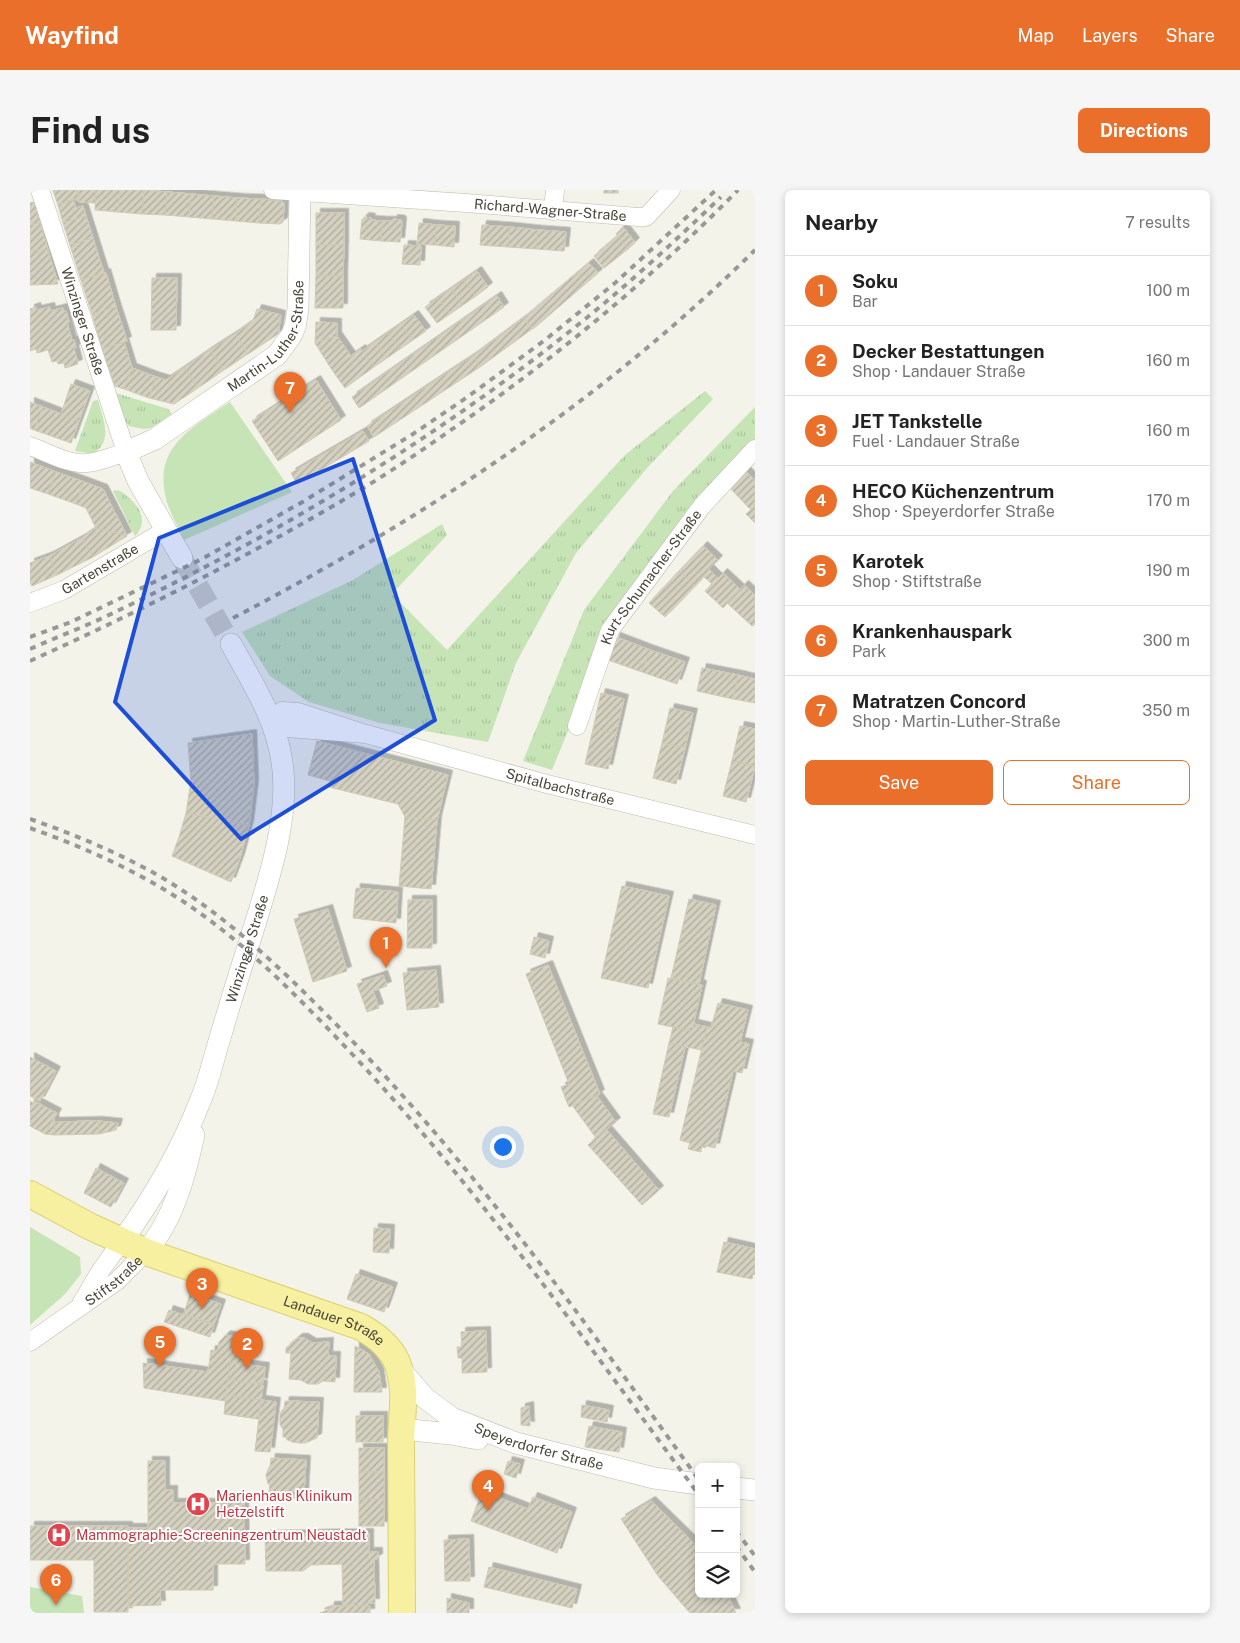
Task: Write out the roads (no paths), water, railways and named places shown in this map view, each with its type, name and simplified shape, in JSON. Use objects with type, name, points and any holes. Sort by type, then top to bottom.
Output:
[{"type":"main road","name":"Landauer Straße","points":[[30,1194],[83,1223],[146,1252],[361,1327],[381,1341],[396,1359],[403,1400],[402,1613]]},
{"type":"street","name":"Winzinger Straße","points":[[40,190],[126,452]]},
{"type":"street","name":"Richard-Wagner-Straße","points":[[273,190],[646,217],[671,190]]},
{"type":"street","points":[[553,211],[555,190]]},
{"type":"street","name":"Martin-Luther-Straße","points":[[126,452],[155,439],[277,355],[291,336],[295,327],[298,309],[300,191]]},
{"type":"street","points":[[148,498],[144,484],[144,463],[150,446],[155,439]]},
{"type":"street","points":[[30,446],[65,459],[86,464],[126,452],[148,498],[182,558]]},
{"type":"street","name":"Kurt-Schumacher-Straße","points":[[576,726],[610,630],[702,506],[755,449]]},
{"type":"street","name":"Gartenstraße","points":[[30,602],[64,590],[166,530]]},
{"type":"street","name":"Winzinger Straße","points":[[122,1241],[148,1205],[202,1098],[258,913],[281,824],[284,789],[282,762],[271,718],[231,644]]},
{"type":"street","name":"Spitalbachstraße","points":[[271,718],[287,728],[366,734],[547,784],[755,835]]},
{"type":"street","points":[[146,1252],[162,1232],[187,1169],[202,1098]]},
{"type":"street","name":"Stiftstraße","points":[[79,1307],[101,1270],[122,1241]]},
{"type":"street","name":"Stiftstraße","points":[[30,1342],[117,1281],[146,1252]]},
{"type":"street","name":"Speyerdorfer Straße","points":[[399,1368],[429,1402],[452,1418],[516,1443],[654,1478],[695,1483]]},
{"type":"street","points":[[402,1429],[451,1434],[485,1441],[516,1443]]},
{"type":"street","points":[[740,1488],[755,1490]]},
{"type":"tunnel","points":[[182,558],[231,644]]},
{"type":"railway","points":[[30,637],[71,622],[202,559],[304,501],[413,434],[545,340],[615,283],[716,190]]},
{"type":"railway","points":[[30,661],[116,621],[242,557],[365,487],[407,460],[525,377],[599,318],[670,256],[738,190]]},
{"type":"railway","points":[[30,649],[111,614],[235,551],[296,517],[415,443],[473,404],[584,320],[654,260],[721,197]]},
{"type":"railway","points":[[233,618],[373,540],[508,454],[573,407],[636,357],[755,250]]},
{"type":"railway","points":[[30,819],[113,852],[161,877],[226,922],[305,993],[376,1066],[474,1179],[611,1358],[695,1474]]},
{"type":"railway","points":[[30,828],[72,844],[152,882],[212,922],[296,996],[353,1055],[445,1160],[532,1270],[695,1490]]},
{"type":"railway","points":[[740,1536],[755,1556]]},
{"type":"railway","points":[[740,1551],[755,1572]]},
{"type":"place","name":"Matratzen Concord","points":[[290,413]]},
{"type":"place","name":"Soku","points":[[386,968]]},
{"type":"place","name":"JET Tankstelle","points":[[202,1309]]},
{"type":"place","name":"Karotek","points":[[160,1367]]},
{"type":"place","name":"Decker Bestattungen","points":[[247,1369]]},
{"type":"place","name":"Marienhaus Klinikum Hetzelstift","points":[[198,1504]]},
{"type":"place","name":"HECO Küchenzentrum","points":[[488,1511]]},
{"type":"place","name":"Mammographie-Screeningzentrum Neustadt","points":[[59,1535]]},
{"type":"place","name":"Krankenhauspark","points":[[56,1605]]}]
